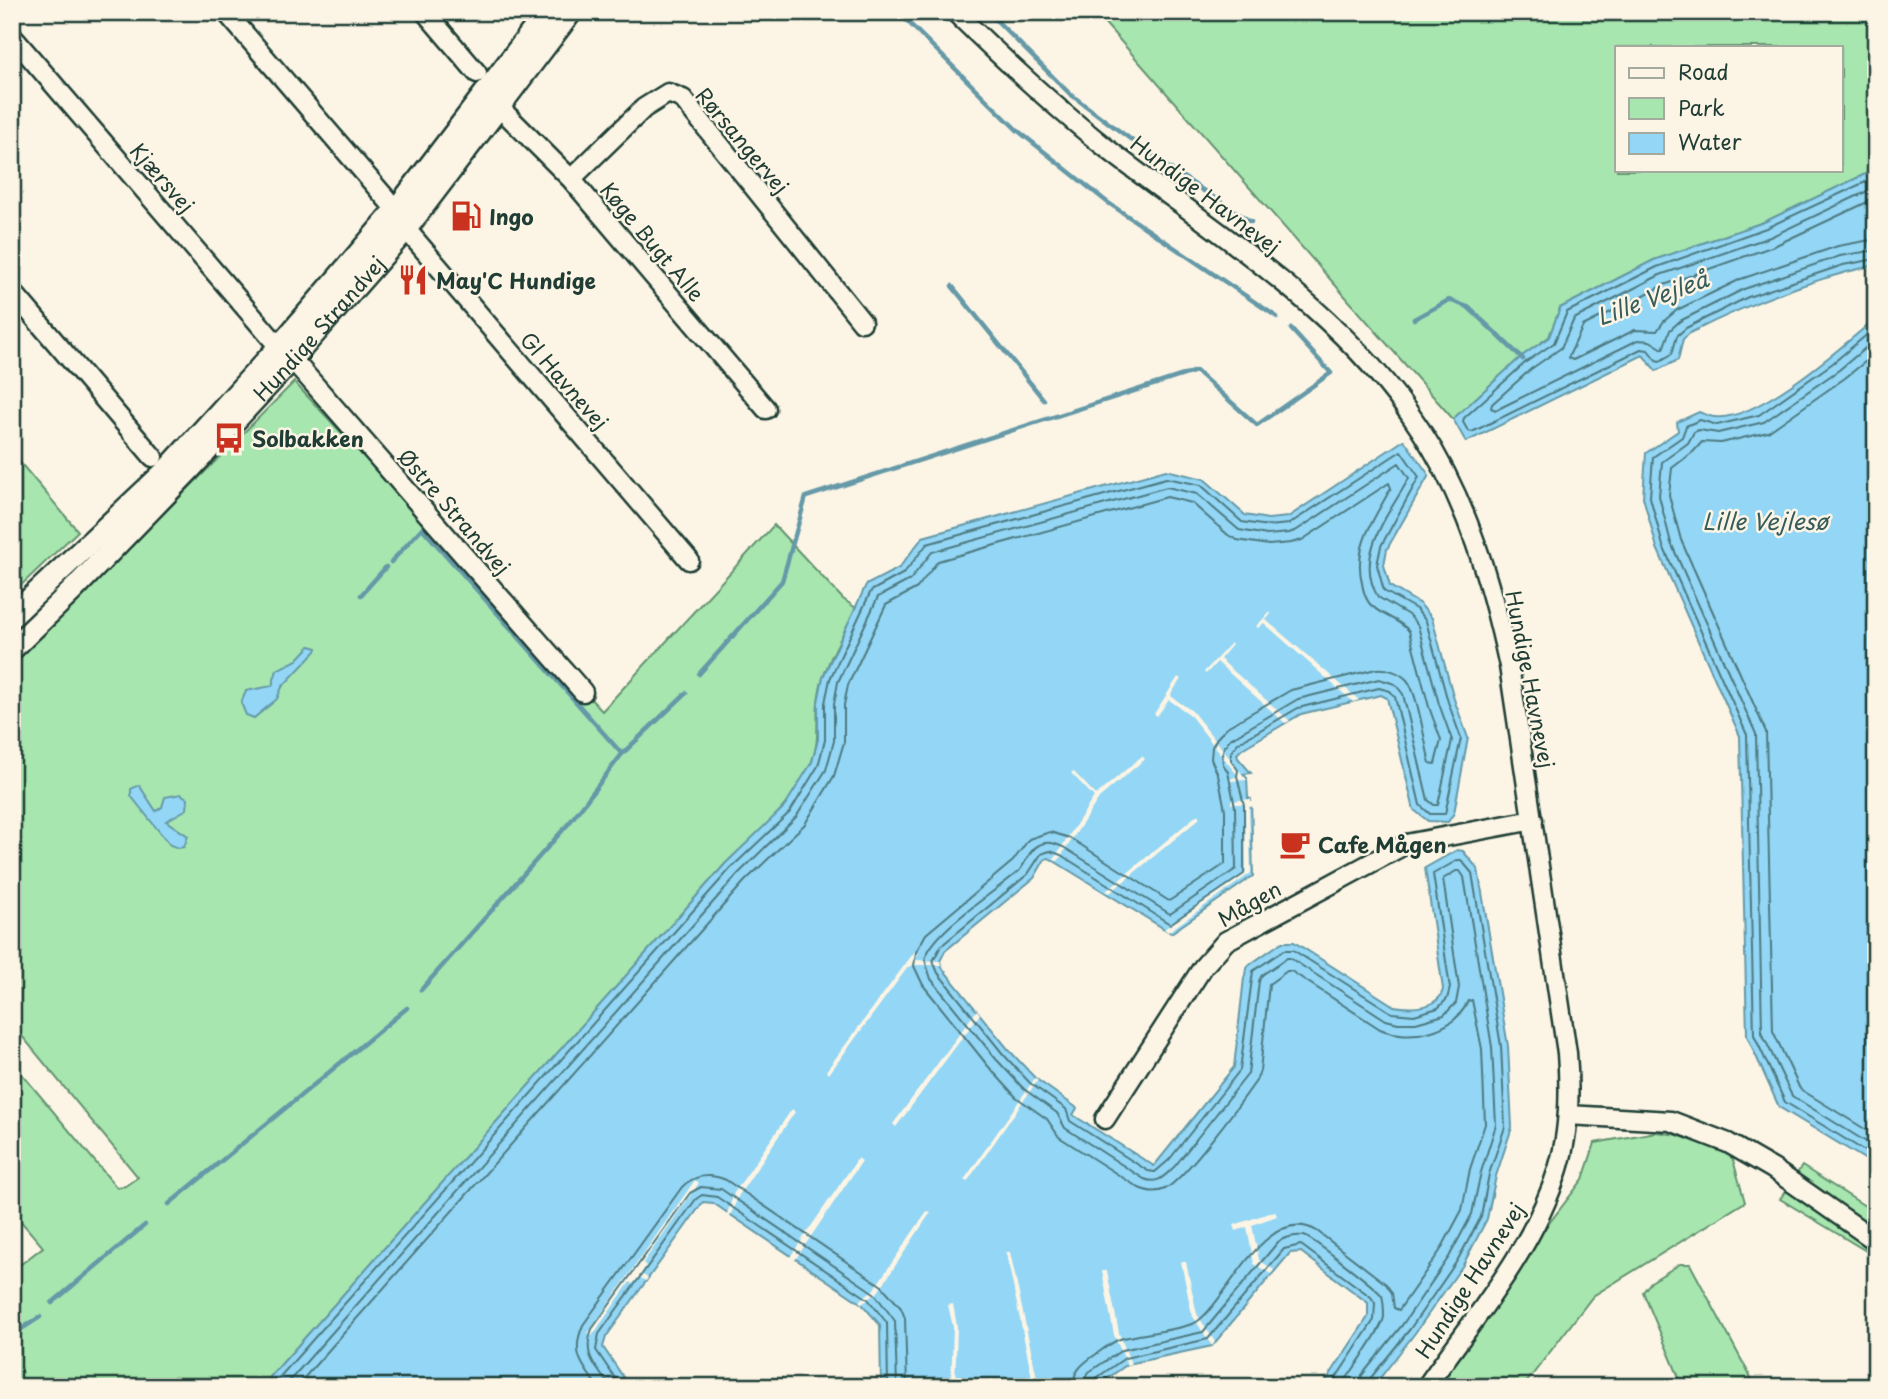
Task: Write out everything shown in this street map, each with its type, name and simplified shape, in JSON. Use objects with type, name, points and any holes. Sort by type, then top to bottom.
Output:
[{"type":"main road","name":"Hundige Strandvej","points":[[12,649],[190,469],[286,353],[547,12]]},
{"type":"main road","name":"Hundige Strandvej","points":[[12,616],[166,471],[286,353],[406,229],[571,12]]},
{"type":"street","points":[[226,12],[396,210]]},
{"type":"street","points":[[425,12],[477,73]]},
{"type":"street","name":"Hundige Havnevej","points":[[955,12],[1042,95],[1106,147],[1285,282],[1364,355],[1421,429],[1468,520],[1496,607],[1509,666],[1567,1052],[1568,1115],[1559,1167],[1530,1233],[1513,1263],[1426,1387]]},
{"type":"street","name":"Kjærsvej","points":[[12,36],[286,353]]},
{"type":"street","name":"Rørsangervej","points":[[571,179],[644,107],[668,93],[682,99],[862,322]]},
{"type":"street","name":"Køge Bugt Alle","points":[[499,107],[571,179],[766,409]]},
{"type":"street","name":"Gl Havnevej","points":[[406,229],[690,561]]},
{"type":"street","points":[[12,291],[153,457]]},
{"type":"street","name":"Østre Strandvej","points":[[286,353],[583,692]]},
{"type":"street","name":"Mågen","points":[[1105,1119],[1203,967],[1226,941],[1406,844],[1533,820]]},
{"type":"street","points":[[1568,1115],[1671,1121],[1728,1143],[1773,1169],[1876,1241]]},
{"type":"green space","points":[[1095,12],[1876,12],[1876,169],[1764,222],[1654,260],[1560,308],[1549,337],[1522,356],[1453,419]]},
{"type":"green space","points":[[294,382],[602,711],[774,525],[843,599],[856,608],[823,678],[818,702],[814,754],[797,790],[763,829],[726,863],[270,1377],[268,1387],[12,1387],[12,1271],[43,1247],[12,1211],[12,1062],[117,1188],[138,1177],[12,1024],[12,666]]},
{"type":"green space","points":[[12,453],[78,531],[12,594]]},
{"type":"green space","points":[[1656,1132],[1685,1136],[1731,1153],[1745,1202],[1593,1296],[1523,1387],[1436,1387],[1540,1235],[1583,1179],[1595,1143]]},
{"type":"green space","points":[[1802,1166],[1876,1213],[1876,1257],[1780,1199]]},
{"type":"green space","points":[[1680,1264],[1690,1264],[1756,1387],[1683,1387],[1643,1292],[1651,1282]]},
{"type":"water","name":"Lille Vejleå","points":[[1876,169],[1876,265],[1804,285],[1735,312],[1690,333],[1683,339],[1678,360],[1656,371],[1643,355],[1466,442],[1453,419],[1522,356],[1549,337],[1560,308],[1654,260],[1764,222]]},
{"type":"water","name":"Lille Vejlesø","points":[[1876,318],[1876,1166],[1779,1107],[1747,1036],[1740,736],[1657,548],[1643,497],[1646,453],[1678,431],[1677,422],[1699,412],[1715,417],[1733,415],[1753,408],[1799,380]]},
{"type":"water","points":[[1404,440],[1429,475],[1387,549],[1384,565],[1390,586],[1420,604],[1432,618],[1454,699],[1468,738],[1454,813],[1448,822],[1428,821],[1414,810],[1387,698],[1381,695],[1301,714],[1237,754],[1251,773],[1243,774],[1247,778],[1248,798],[1251,799],[1253,876],[1171,933],[1049,858],[1045,859],[1034,878],[945,951],[940,961],[943,969],[1035,1078],[1077,1108],[1073,1115],[1154,1166],[1234,1067],[1244,978],[1248,966],[1282,942],[1294,942],[1394,1006],[1416,1007],[1436,1001],[1443,989],[1425,868],[1457,850],[1463,851],[1478,869],[1508,1046],[1512,1127],[1496,1176],[1487,1219],[1463,1265],[1373,1387],[1322,1387],[1368,1317],[1368,1303],[1301,1252],[1290,1253],[1212,1346],[1128,1364],[1095,1387],[881,1387],[880,1325],[862,1304],[713,1203],[703,1202],[606,1337],[603,1347],[630,1387],[268,1387],[270,1377],[726,863],[784,807],[812,762],[818,739],[818,702],[823,677],[866,585],[899,568],[923,537],[1166,470],[1204,479],[1245,515],[1268,519],[1288,517]]},
{"type":"water","points":[[310,646],[317,648],[316,651],[282,687],[277,699],[254,718],[246,715],[241,703],[246,691],[272,686],[277,670],[297,660]]},
{"type":"water","points":[[139,785],[156,811],[162,807],[165,797],[181,794],[188,799],[187,809],[166,821],[188,836],[184,847],[170,845],[131,796],[131,789]]},
{"type":"pier","points":[[1270,612],[1266,620],[1359,700],[1353,702],[1264,623],[1258,628],[1256,626]]},
{"type":"pier","points":[[1231,643],[1220,659],[1290,721],[1285,723],[1217,662],[1206,674],[1204,672]]},
{"type":"pier","points":[[1178,677],[1181,679],[1171,694],[1172,697],[1192,711],[1247,780],[1230,781],[1238,776],[1189,714],[1169,700],[1157,716],[1154,714]]},
{"type":"pier","points":[[1142,756],[1145,759],[1099,798],[1058,861],[1053,860],[1094,797],[1071,773],[1073,771],[1096,795]]},
{"type":"pier","points":[[1251,799],[1255,806],[1249,807],[1251,873],[1168,932],[1164,929],[1246,872],[1245,804],[1231,804],[1231,801]]},
{"type":"pier","points":[[1198,814],[1200,818],[1110,893],[1106,891]]},
{"type":"pier","points":[[915,951],[919,953],[914,960],[940,961],[942,965],[908,967],[829,1074],[826,1071]]},
{"type":"pier","points":[[977,1010],[980,1014],[896,1127],[893,1124]]},
{"type":"pier","points":[[1035,1078],[1038,1080],[967,1182],[964,1180]]},
{"type":"pier","points":[[792,1109],[795,1112],[739,1195],[730,1216],[727,1214],[734,1193]]},
{"type":"pier","points":[[858,1158],[862,1161],[795,1260],[790,1257]]},
{"type":"pier","points":[[695,1180],[699,1183],[643,1263],[646,1266],[641,1274],[648,1278],[646,1281],[639,1277],[633,1284],[630,1282],[592,1336],[588,1333]]},
{"type":"pier","points":[[927,1211],[931,1212],[878,1292],[862,1304],[859,1301],[874,1289]]},
{"type":"pier","points":[[1275,1211],[1277,1216],[1252,1225],[1259,1260],[1274,1270],[1271,1274],[1254,1264],[1247,1227],[1236,1231],[1234,1225]]},
{"type":"pier","points":[[1006,1252],[1010,1252],[1039,1387],[1034,1387]]},
{"type":"pier","points":[[1181,1262],[1186,1262],[1197,1314],[1215,1342],[1212,1346],[1192,1315]]},
{"type":"pier","points":[[1102,1271],[1107,1271],[1119,1333],[1131,1364],[1127,1365],[1114,1335]]},
{"type":"pier","points":[[953,1304],[957,1326],[955,1387],[951,1387],[953,1327],[948,1305]]},
{"type":"waterway","points":[[898,12],[1017,130],[1107,202],[1277,317]]},
{"type":"waterway","points":[[988,12],[1070,94],[1169,168],[1251,222]]},
{"type":"waterway","points":[[952,286],[1044,400]]},
{"type":"waterway","points":[[1414,319],[1449,300],[1468,307],[1523,359]]},
{"type":"waterway","points":[[699,674],[782,581],[806,497],[1196,371],[1257,425],[1331,373],[1291,329]]},
{"type":"waterway","points":[[391,562],[422,528],[622,754]]},
{"type":"waterway","points":[[361,595],[386,567]]},
{"type":"waterway","points":[[421,990],[570,822],[622,754],[686,693]]},
{"type":"waterway","points":[[169,1204],[407,1008]]},
{"type":"waterway","points":[[52,1303],[145,1225]]},
{"type":"waterway","points":[[12,1335],[40,1317]]},
{"type":"place","name":"Ingo","points":[[466,216]]},
{"type":"place","name":"May'C Hundige","points":[[413,280]]},
{"type":"place","name":"Solbakken","points":[[229,438]]},
{"type":"place","name":"Cafe Mågen","points":[[1295,844]]}]
